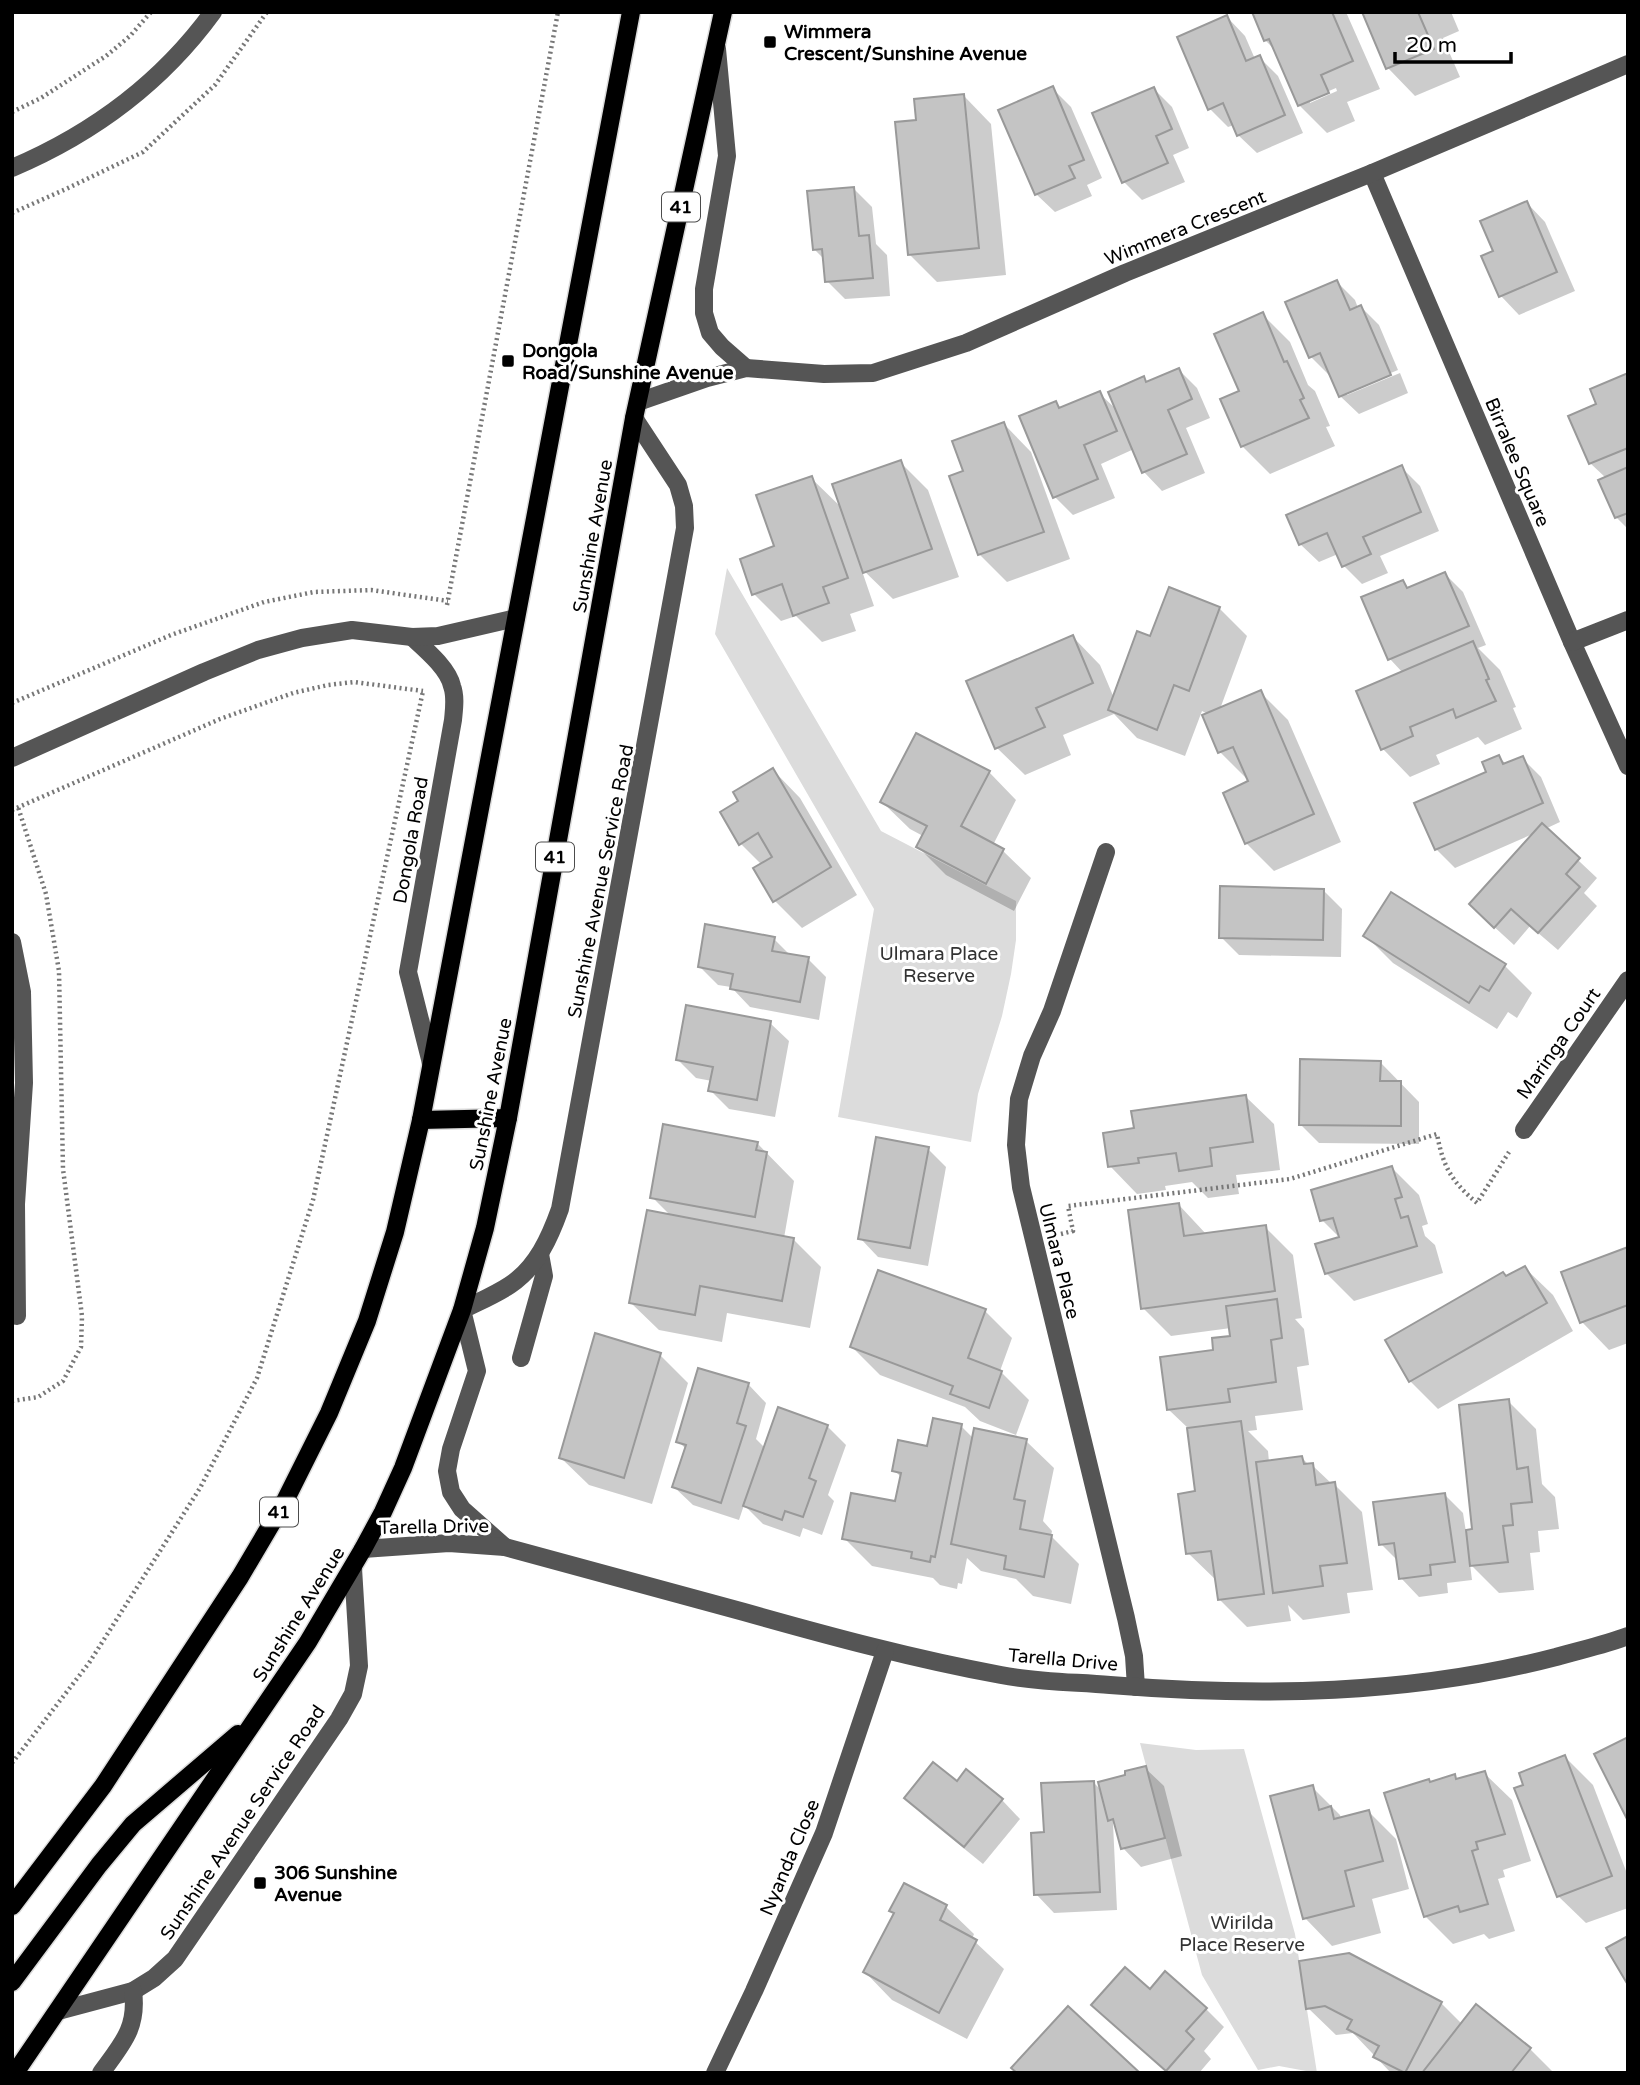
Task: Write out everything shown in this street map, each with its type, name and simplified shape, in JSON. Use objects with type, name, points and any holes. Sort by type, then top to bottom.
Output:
[{"type":"main road","name":"41","points":[[12,1906],[103,1786],[240,1577],[286,1499],[330,1413],[367,1321],[395,1232],[421,1120],[631,12]]},
{"type":"main road","name":"Sunshine Avenue","points":[[15,2073],[308,1642],[353,1569],[403,1468],[462,1310],[485,1228],[508,1118],[636,410],[723,12]]},
{"type":"main road","points":[[421,1120],[508,1118]]},
{"type":"main road","points":[[12,1982],[99,1864],[133,1824],[256,1718]]},
{"type":"street","points":[[12,168],[40,156],[123,105],[192,42],[214,12]]},
{"type":"street","points":[[717,49],[727,156],[704,289],[704,313],[710,333],[746,368]]},
{"type":"street","name":"Wimmera Crescent","points":[[636,410],[707,379],[746,368],[837,374],[873,373],[966,343],[1138,268],[1628,64]]},
{"type":"street","name":"Birralee Square","points":[[1371,173],[1628,766]]},
{"type":"street","name":"Sunshine Avenue Service Road","points":[[521,1358],[544,1276],[540,1254],[551,1237],[560,1209],[683,547],[684,506],[678,485],[636,410]]},
{"type":"street","points":[[12,758],[258,650],[302,638],[352,630],[412,637],[438,636],[516,618]]},
{"type":"street","points":[[1572,642],[1628,620]]},
{"type":"street","name":"Dongola Road","points":[[412,637],[434,657],[452,683],[454,697],[453,720],[408,972],[431,1063]]},
{"type":"street","name":"Ulmara Place","points":[[1106,852],[1052,1011],[1032,1056],[1019,1099],[1016,1145],[1021,1187],[1033,1241],[1126,1618],[1136,1687]]},
{"type":"street","points":[[12,942],[22,992],[24,1083],[16,1204],[17,1316]]},
{"type":"street","name":"Maringa Court","points":[[1524,1130],[1628,980]]},
{"type":"street","points":[[462,1310],[513,1283],[540,1254]]},
{"type":"street","name":"Tarella Drive","points":[[462,1310],[477,1371],[451,1448],[447,1471],[451,1492],[462,1509],[505,1547]]},
{"type":"street","name":"Tarella Drive","points":[[363,1549],[449,1543],[505,1547],[885,1651],[1005,1676],[1136,1687],[1292,1692],[1372,1687],[1457,1678],[1524,1665],[1628,1636]]},
{"type":"street","name":"Sunshine Avenue Service Road","points":[[58,2011],[133,1991],[154,1978],[175,1959],[339,1719],[353,1694],[359,1666],[353,1569]]},
{"type":"street","name":"Nyanda Close","points":[[715,2073],[824,1833],[885,1651]]},
{"type":"street","points":[[101,2073],[132,2025],[135,2013],[133,1991]]},
{"type":"path","points":[[12,113],[106,56],[130,36],[151,12]]},
{"type":"path","points":[[12,213],[143,152],[215,85],[267,12]]},
{"type":"path","points":[[438,636],[448,601],[558,12]]},
{"type":"path","points":[[12,703],[172,635],[264,602],[314,592],[371,590],[448,601]]},
{"type":"path","points":[[12,1763],[104,1640],[200,1488],[257,1378],[313,1200],[423,691],[434,657]]},
{"type":"path","points":[[12,1401],[38,1397],[63,1381],[81,1348],[82,1316],[62,1169],[59,971],[46,894],[15,809],[220,719],[293,693],[354,682],[423,691]]},
{"type":"path","points":[[1033,1241],[1073,1231],[1068,1206],[1290,1178],[1437,1135],[1444,1165],[1451,1178],[1477,1203],[1524,1130]]},
{"type":"green space","name":"Ulmara Place Reserve","points":[[727,568],[881,831],[1016,901],[1016,940],[1011,974],[1002,1016],[978,1094],[971,1142],[838,1117],[874,909],[715,634]]},
{"type":"green space","name":"Wirilda Place Reserve","points":[[1140,1743],[1196,1750],[1244,1749],[1295,1934],[1317,2073],[1279,2066],[1258,2070],[1202,1975]]},
{"type":"building","points":[[1252,12],[1332,12],[1353,61],[1321,75],[1329,93],[1298,106],[1269,39],[1264,41]]},
{"type":"building","points":[[1362,12],[1418,12],[1434,49],[1386,69]]},
{"type":"building","points":[[1227,15],[1246,61],[1260,55],[1285,115],[1237,136],[1223,103],[1208,110],[1177,37]]},
{"type":"building","points":[[1053,86],[1084,160],[1069,166],[1075,178],[1035,195],[998,110]]},
{"type":"building","points":[[1154,87],[1172,129],[1156,136],[1168,163],[1122,183],[1092,113]]},
{"type":"building","points":[[964,94],[979,248],[908,255],[895,122],[916,120],[914,99]]},
{"type":"building","points":[[854,187],[859,236],[869,235],[873,278],[825,282],[822,249],[813,250],[807,191]]},
{"type":"building","points":[[1527,201],[1557,272],[1499,297],[1481,256],[1493,251],[1480,221]]},
{"type":"building","points":[[1337,280],[1350,310],[1361,305],[1391,375],[1339,397],[1320,353],[1309,358],[1285,302]]},
{"type":"building","points":[[1263,312],[1284,362],[1287,361],[1304,398],[1300,400],[1309,418],[1241,447],[1220,399],[1239,391],[1214,334]]},
{"type":"building","points":[[1179,368],[1192,399],[1168,410],[1187,454],[1142,473],[1108,392],[1144,376],[1146,382]]},
{"type":"building","points":[[1628,373],[1628,448],[1589,464],[1568,416],[1596,404],[1590,389]]},
{"type":"building","points":[[1100,391],[1117,431],[1084,445],[1098,479],[1053,498],[1019,416],[1056,401],[1059,408]]},
{"type":"building","points":[[1004,422],[1044,532],[978,555],[949,476],[963,471],[952,441]]},
{"type":"building","points":[[901,460],[932,549],[863,573],[832,484]]},
{"type":"building","points":[[1402,465],[1421,512],[1363,537],[1371,554],[1342,567],[1327,533],[1299,545],[1286,515]]},
{"type":"building","points":[[1628,467],[1628,513],[1615,518],[1598,480]]},
{"type":"building","points":[[812,476],[848,578],[823,587],[829,603],[793,616],[782,584],[752,595],[740,559],[774,546],[756,495]]},
{"type":"building","points":[[1445,572],[1469,626],[1388,660],[1361,597],[1403,580],[1407,588]]},
{"type":"building","points":[[1169,587],[1220,607],[1189,691],[1174,685],[1157,730],[1108,710],[1137,631],[1150,636]]},
{"type":"building","points":[[1073,635],[1093,683],[1036,708],[1045,727],[995,749],[966,681]]},
{"type":"building","points":[[1473,641],[1496,701],[1456,718],[1453,709],[1410,727],[1413,736],[1381,750],[1356,691]]},
{"type":"building","points":[[1261,690],[1314,814],[1245,844],[1223,793],[1248,781],[1233,747],[1218,753],[1202,715]]},
{"type":"building","points":[[916,733],[990,771],[961,826],[1004,849],[986,884],[916,847],[927,826],[880,802]]},
{"type":"building","points":[[1499,755],[1503,764],[1523,756],[1543,803],[1435,850],[1414,803],[1486,772],[1482,762]]},
{"type":"building","points":[[773,768],[831,867],[773,902],[753,868],[772,857],[758,833],[739,845],[720,812],[738,801],[733,792]]},
{"type":"building","points":[[1542,823],[1580,858],[1566,874],[1580,887],[1538,933],[1511,909],[1494,928],[1469,904]]},
{"type":"building","points":[[1220,886],[1324,889],[1323,940],[1219,938]]},
{"type":"building","points":[[1391,892],[1506,964],[1489,991],[1480,986],[1469,1003],[1363,936]]},
{"type":"building","points":[[705,924],[775,937],[772,951],[809,957],[800,1002],[730,989],[733,974],[698,967]]},
{"type":"building","points":[[686,1005],[771,1021],[757,1100],[708,1091],[713,1067],[676,1060]]},
{"type":"building","points":[[1300,1059],[1381,1061],[1380,1081],[1401,1081],[1401,1126],[1299,1125]]},
{"type":"building","points":[[1246,1095],[1253,1142],[1210,1148],[1212,1166],[1179,1171],[1176,1153],[1138,1158],[1139,1163],[1108,1167],[1103,1133],[1134,1128],[1131,1111]]},
{"type":"building","points":[[663,1124],[758,1142],[756,1150],[767,1152],[755,1217],[650,1198]]},
{"type":"building","points":[[876,1137],[929,1147],[910,1248],[858,1239]]},
{"type":"building","points":[[1392,1166],[1402,1197],[1395,1199],[1401,1218],[1408,1216],[1417,1246],[1325,1274],[1315,1244],[1339,1237],[1333,1218],[1320,1221],[1311,1190]]},
{"type":"building","points":[[1179,1203],[1184,1236],[1266,1225],[1275,1291],[1141,1309],[1128,1210]]},
{"type":"building","points":[[647,1210],[794,1238],[782,1301],[700,1286],[695,1315],[629,1303]]},
{"type":"building","points":[[1628,1247],[1628,1305],[1580,1323],[1561,1272]]},
{"type":"building","points":[[1525,1266],[1547,1303],[1409,1382],[1385,1340],[1503,1272],[1506,1276]]},
{"type":"building","points":[[878,1270],[986,1309],[968,1358],[1002,1371],[989,1408],[950,1394],[953,1386],[850,1347]]},
{"type":"building","points":[[1277,1299],[1282,1338],[1271,1340],[1276,1382],[1228,1389],[1230,1402],[1167,1410],[1160,1357],[1213,1350],[1212,1338],[1230,1336],[1226,1306]]},
{"type":"building","points":[[595,1333],[661,1353],[624,1478],[559,1458]]},
{"type":"building","points":[[698,1368],[749,1383],[737,1423],[746,1426],[721,1503],[672,1487],[686,1445],[676,1442]]},
{"type":"building","points":[[1509,1399],[1517,1469],[1528,1467],[1532,1502],[1511,1504],[1513,1525],[1503,1526],[1508,1562],[1470,1566],[1466,1530],[1472,1529],[1459,1405]]},
{"type":"building","points":[[778,1407],[828,1425],[809,1478],[816,1481],[803,1517],[785,1511],[782,1520],[743,1506]]},
{"type":"building","points":[[933,1418],[962,1424],[935,1557],[931,1556],[930,1562],[911,1558],[912,1552],[842,1539],[851,1493],[895,1501],[901,1473],[892,1471],[898,1440],[927,1446]]},
{"type":"building","points":[[1241,1421],[1264,1594],[1218,1600],[1211,1551],[1186,1554],[1178,1494],[1195,1491],[1187,1428]]},
{"type":"building","points":[[974,1428],[1027,1439],[1014,1499],[1025,1501],[1020,1529],[1052,1535],[1044,1577],[1004,1569],[1006,1556],[951,1544]]},
{"type":"building","points":[[1302,1456],[1304,1464],[1313,1463],[1316,1485],[1335,1482],[1347,1563],[1320,1566],[1323,1586],[1273,1593],[1256,1462]]},
{"type":"building","points":[[1445,1493],[1455,1562],[1430,1565],[1431,1575],[1399,1579],[1394,1543],[1379,1545],[1373,1502]]},
{"type":"building","points":[[1628,1737],[1628,1821],[1594,1754]]},
{"type":"building","points":[[1565,1755],[1612,1876],[1557,1897],[1514,1788],[1523,1785],[1519,1773]]},
{"type":"building","points":[[933,1762],[957,1781],[966,1769],[1003,1799],[964,1847],[904,1798]]},
{"type":"building","points":[[1146,1766],[1165,1838],[1121,1849],[1113,1819],[1108,1821],[1098,1782]]},
{"type":"building","points":[[1485,1771],[1505,1834],[1476,1842],[1478,1849],[1472,1851],[1488,1904],[1460,1912],[1458,1906],[1424,1917],[1384,1793],[1429,1779],[1430,1782],[1455,1774],[1456,1779]]},
{"type":"building","points":[[1094,1781],[1100,1892],[1034,1895],[1031,1833],[1044,1832],[1041,1783]]},
{"type":"building","points":[[1313,1785],[1319,1810],[1331,1806],[1334,1819],[1369,1810],[1383,1861],[1345,1871],[1354,1906],[1303,1919],[1270,1796]]},
{"type":"building","points":[[904,1883],[947,1905],[940,1920],[977,1940],[939,2013],[863,1972],[894,1913],[889,1911]]},
{"type":"building","points":[[1628,1936],[1628,1985],[1606,1948]]},
{"type":"building","points":[[1349,1953],[1442,2002],[1405,2073],[1373,2057],[1379,2046],[1347,2029],[1352,2020],[1325,2006],[1306,2009],[1299,1961]]},
{"type":"building","points":[[1125,1967],[1150,1989],[1165,1971],[1207,2008],[1186,2031],[1194,2039],[1166,2071],[1091,2005]]},
{"type":"building","points":[[1476,2004],[1531,2048],[1511,2073],[1422,2073]]},
{"type":"building","points":[[1068,2006],[1140,2073],[1017,2073],[1011,2068]]},
{"type":"place","name":"Wimmera Crescent/Sunshine Avenue","points":[[770,42]]},
{"type":"place","name":"Dongola Road/Sunshine Avenue","points":[[508,361]]},
{"type":"place","name":"306 Sunshine Avenue","points":[[260,1883]]}]
